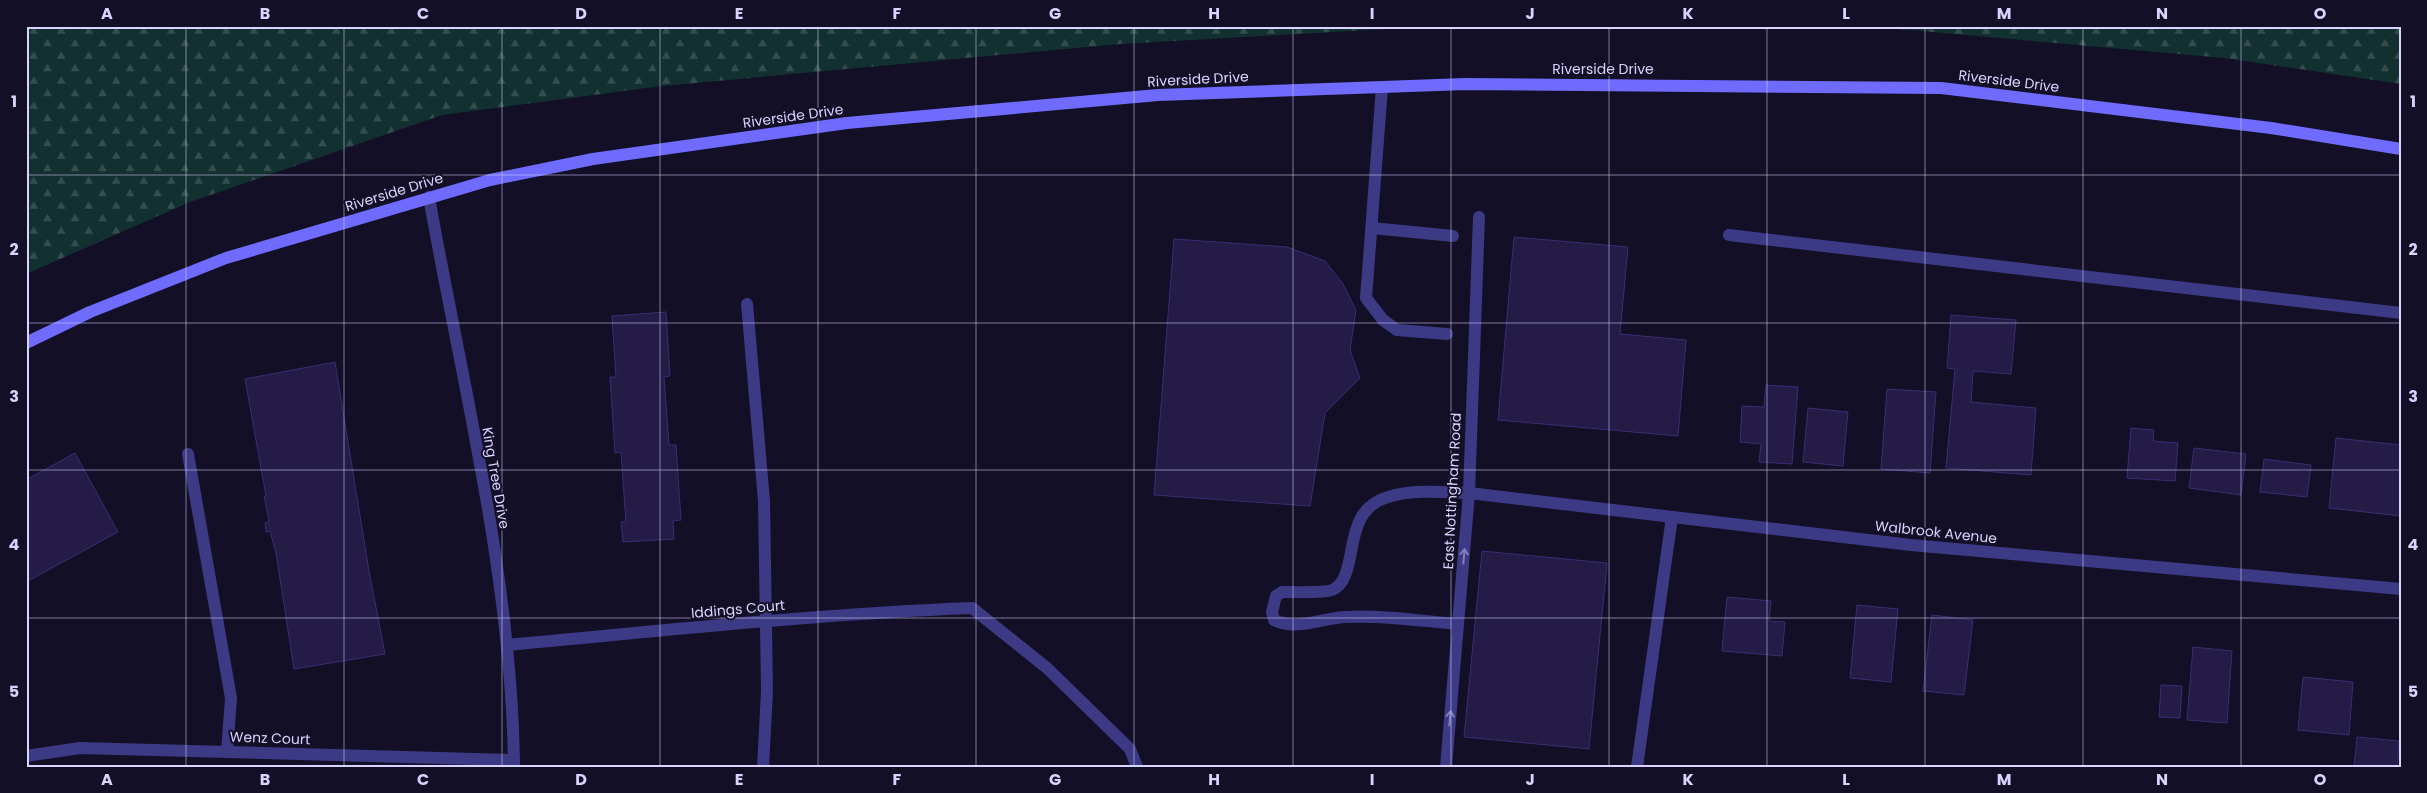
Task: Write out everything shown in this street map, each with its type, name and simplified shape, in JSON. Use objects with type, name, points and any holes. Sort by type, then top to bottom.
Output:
[{"type":"main road","name":"Riverside Drive","points":[[26,343],[90,312],[226,258],[490,180],[593,159],[847,124],[1158,96],[1476,84],[1654,84],[1941,88],[2272,128],[2401,149]]},
{"type":"street","points":[[1382,87],[1366,298],[1383,320],[1397,330],[1447,334]]},
{"type":"street","name":"King Tree Drive","points":[[429,197],[454,320],[499,582],[506,645],[514,763]]},
{"type":"street","name":"East Nottingham Road","points":[[1446,767],[1469,493],[1479,217]]},
{"type":"street","points":[[1372,228],[1453,236]]},
{"type":"street","points":[[1729,235],[2401,313]]},
{"type":"street","points":[[747,304],[764,501],[768,622],[763,767]]},
{"type":"street","points":[[188,454],[231,698],[227,752]]},
{"type":"street","name":"Walbrook Avenue","points":[[1458,624],[1346,617],[1300,625],[1281,623],[1274,620],[1272,612],[1276,596],[1282,592],[1332,590],[1344,580],[1355,527],[1367,510],[1387,497],[1418,492],[1469,493],[1921,546],[2401,589]]},
{"type":"street","points":[[1637,767],[1672,517]]},
{"type":"street","name":"Iddings Court","points":[[506,645],[768,622],[972,608],[1047,668],[1130,749],[1137,767]]},
{"type":"street","name":"Wenz Court","points":[[26,756],[80,748],[514,763]]},
{"type":"green space","points":[[26,26],[1439,26],[1120,44],[662,86],[442,115],[190,202],[26,274]]},
{"type":"green space","points":[[1865,26],[2401,26],[2401,84],[2224,58]]},
{"type":"building","points":[[1514,237],[1628,247],[1620,334],[1686,340],[1678,436],[1498,420]]},
{"type":"building","points":[[1174,239],[1287,247],[1325,261],[1343,284],[1356,310],[1350,350],[1360,378],[1325,413],[1310,506],[1154,495]]},
{"type":"building","points":[[666,312],[670,376],[664,377],[669,445],[676,445],[681,520],[673,521],[674,539],[623,542],[621,522],[626,522],[621,452],[615,453],[610,377],[616,377],[612,316]]},
{"type":"building","points":[[1951,315],[2016,320],[2011,374],[1973,371],[1971,402],[2036,408],[2031,475],[1946,468],[1955,369],[1947,368]]},
{"type":"building","points":[[335,362],[369,571],[385,654],[294,669],[276,553],[270,531],[266,532],[265,523],[269,522],[264,496],[266,496],[245,379]]},
{"type":"building","points":[[1766,385],[1798,387],[1792,464],[1759,462],[1761,444],[1740,442],[1742,406],[1764,407]]},
{"type":"building","points":[[1887,389],[1936,392],[1930,473],[1881,469]]},
{"type":"building","points":[[1808,408],[1848,412],[1843,466],[1803,462]]},
{"type":"building","points":[[2131,428],[2154,430],[2153,441],[2178,443],[2175,481],[2127,478]]},
{"type":"building","points":[[2336,438],[2401,445],[2401,516],[2329,508]]},
{"type":"building","points":[[2194,448],[2246,454],[2241,495],[2189,488]]},
{"type":"building","points":[[75,453],[118,532],[26,582],[26,480]]},
{"type":"building","points":[[2264,459],[2311,465],[2307,497],[2260,492]]},
{"type":"building","points":[[1482,551],[1607,563],[1589,749],[1464,737]]},
{"type":"building","points":[[1727,597],[1771,601],[1769,621],[1785,622],[1782,656],[1722,651]]},
{"type":"building","points":[[1857,605],[1898,609],[1891,682],[1850,678]]},
{"type":"building","points":[[1932,615],[1973,620],[1964,695],[1923,691]]},
{"type":"building","points":[[2193,647],[2232,651],[2227,723],[2187,720]]},
{"type":"building","points":[[2303,677],[2353,682],[2349,735],[2298,730]]},
{"type":"building","points":[[2161,685],[2182,686],[2180,718],[2159,717]]},
{"type":"building","points":[[2357,737],[2399,741],[2397,767],[2354,767]]}]
